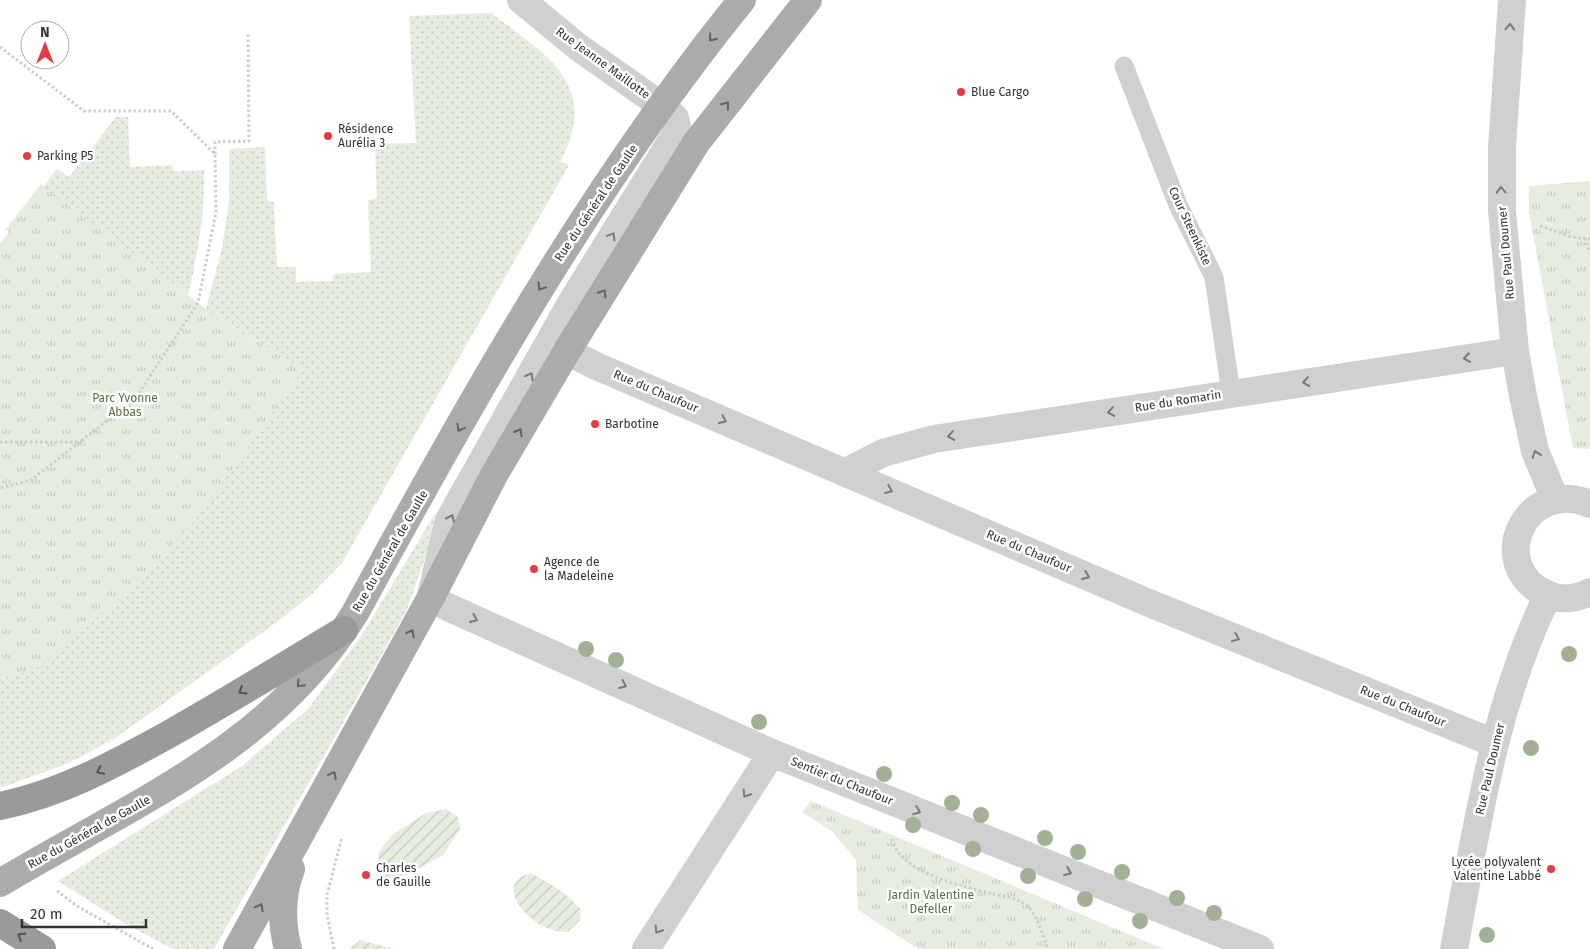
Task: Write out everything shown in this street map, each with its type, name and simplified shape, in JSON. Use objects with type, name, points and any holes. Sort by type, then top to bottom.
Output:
[{"type":"highway","points":[[0,806],[57,790],[122,760],[198,718],[344,630]]},
{"type":"highway","points":[[0,924],[42,949]]},
{"type":"main road","name":"Rue du Général de Gaulle","points":[[0,883],[149,799],[221,754],[288,696],[327,655],[344,630],[536,294],[687,68],[742,0]]},
{"type":"main road","points":[[236,949],[430,599],[494,475],[567,351],[696,143],[808,0]]},
{"type":"main road","points":[[288,949],[282,914],[284,894],[310,818]]},
{"type":"street","name":"Rue Jeanne Maillotte","points":[[521,0],[578,47],[662,106]]},
{"type":"street","name":"Rue Paul Doumer","points":[[1512,0],[1502,148],[1502,211],[1515,351],[1534,451],[1555,499]]},
{"type":"street","points":[[430,599],[449,520],[571,303],[676,134],[675,118],[662,106]]},
{"type":"street","name":"Rue du Chaufour","points":[[567,351],[596,366],[1149,603],[1494,743]]},
{"type":"street","name":"Rue du Romarin","points":[[846,472],[883,453],[934,439],[1515,351]]},
{"type":"street","points":[[1590,504],[1567,498],[1555,499],[1544,504],[1526,518],[1517,539],[1516,551],[1522,573],[1529,582],[1548,596],[1568,599],[1590,592]]},
{"type":"street","name":"Rue Paul Doumer","points":[[1454,949],[1494,743],[1513,677],[1548,596]]},
{"type":"street","name":"Sentier du Chaufour","points":[[430,599],[772,752],[1260,949]]},
{"type":"street","points":[[646,949],[772,752]]},
{"type":"lane","name":"Cour Steenkiste","points":[[1124,66],[1178,205],[1214,277],[1231,393]]},
{"type":"path","points":[[0,488],[31,480],[135,399],[198,302],[216,212],[215,142],[249,141],[248,34]]},
{"type":"path","points":[[0,47],[84,110],[171,110],[215,154]]},
{"type":"path","points":[[1502,211],[1572,237],[1590,239]]},
{"type":"path","points":[[1585,238],[1590,254]]},
{"type":"path","points":[[0,442],[82,442]]},
{"type":"path","points":[[882,797],[894,848],[913,867],[963,886],[1016,899],[1031,910],[1048,949]]},
{"type":"path","points":[[30,865],[54,889],[77,906],[152,949]]},
{"type":"green space","points":[[491,13],[531,43],[562,74],[571,92],[574,112],[571,135],[560,162],[569,165],[342,563],[312,594],[281,619],[114,739],[69,763],[0,788],[0,679],[34,669],[303,370],[206,309],[222,248],[229,202],[229,149],[265,147],[267,201],[274,202],[277,267],[296,267],[296,282],[333,281],[333,274],[371,272],[368,200],[377,199],[375,144],[416,143],[409,16]]},
{"type":"green space","points":[[116,117],[128,117],[130,167],[172,165],[173,171],[204,170],[200,233],[188,295],[43,187],[57,169],[69,177]]},
{"type":"green space","points":[[1590,181],[1590,449],[1573,448],[1529,213],[1529,186]]},
{"type":"green space","name":"Parc Yvonne Abbas","points":[[41,184],[206,309],[303,370],[200,514],[134,587],[34,670],[0,679],[0,244],[9,232],[6,229]]},
{"type":"green space","points":[[434,515],[440,516],[406,612],[214,949],[173,949],[126,924],[58,881],[242,766],[309,708],[362,635]]},
{"type":"green space","name":"Jardin Valentine Defeller","points":[[811,801],[1164,949],[918,949],[858,910],[856,860],[833,832],[802,812]]},
{"type":"green space","points":[[446,809],[458,817],[460,829],[443,855],[407,875],[389,880],[377,877],[379,852],[392,835],[426,813]]},
{"type":"green space","points":[[531,873],[564,893],[581,910],[580,920],[568,932],[554,930],[537,923],[522,909],[516,900],[515,884],[520,878]]},
{"type":"green space","points":[[360,940],[393,949],[350,949]]},
{"type":"place","name":"Blue Cargo","points":[[961,92]]},
{"type":"place","name":"Résidence Aurélia 3","points":[[328,136]]},
{"type":"place","name":"Parking P5","points":[[27,156]]},
{"type":"place","name":"Barbotine","points":[[595,424]]},
{"type":"place","name":"Agence de la Madeleine","points":[[534,569]]},
{"type":"place","name":"Lycée polyvalent Valentine Labbé","points":[[1551,869]]},
{"type":"place","name":"Charles de Gauille","points":[[366,875]]}]
